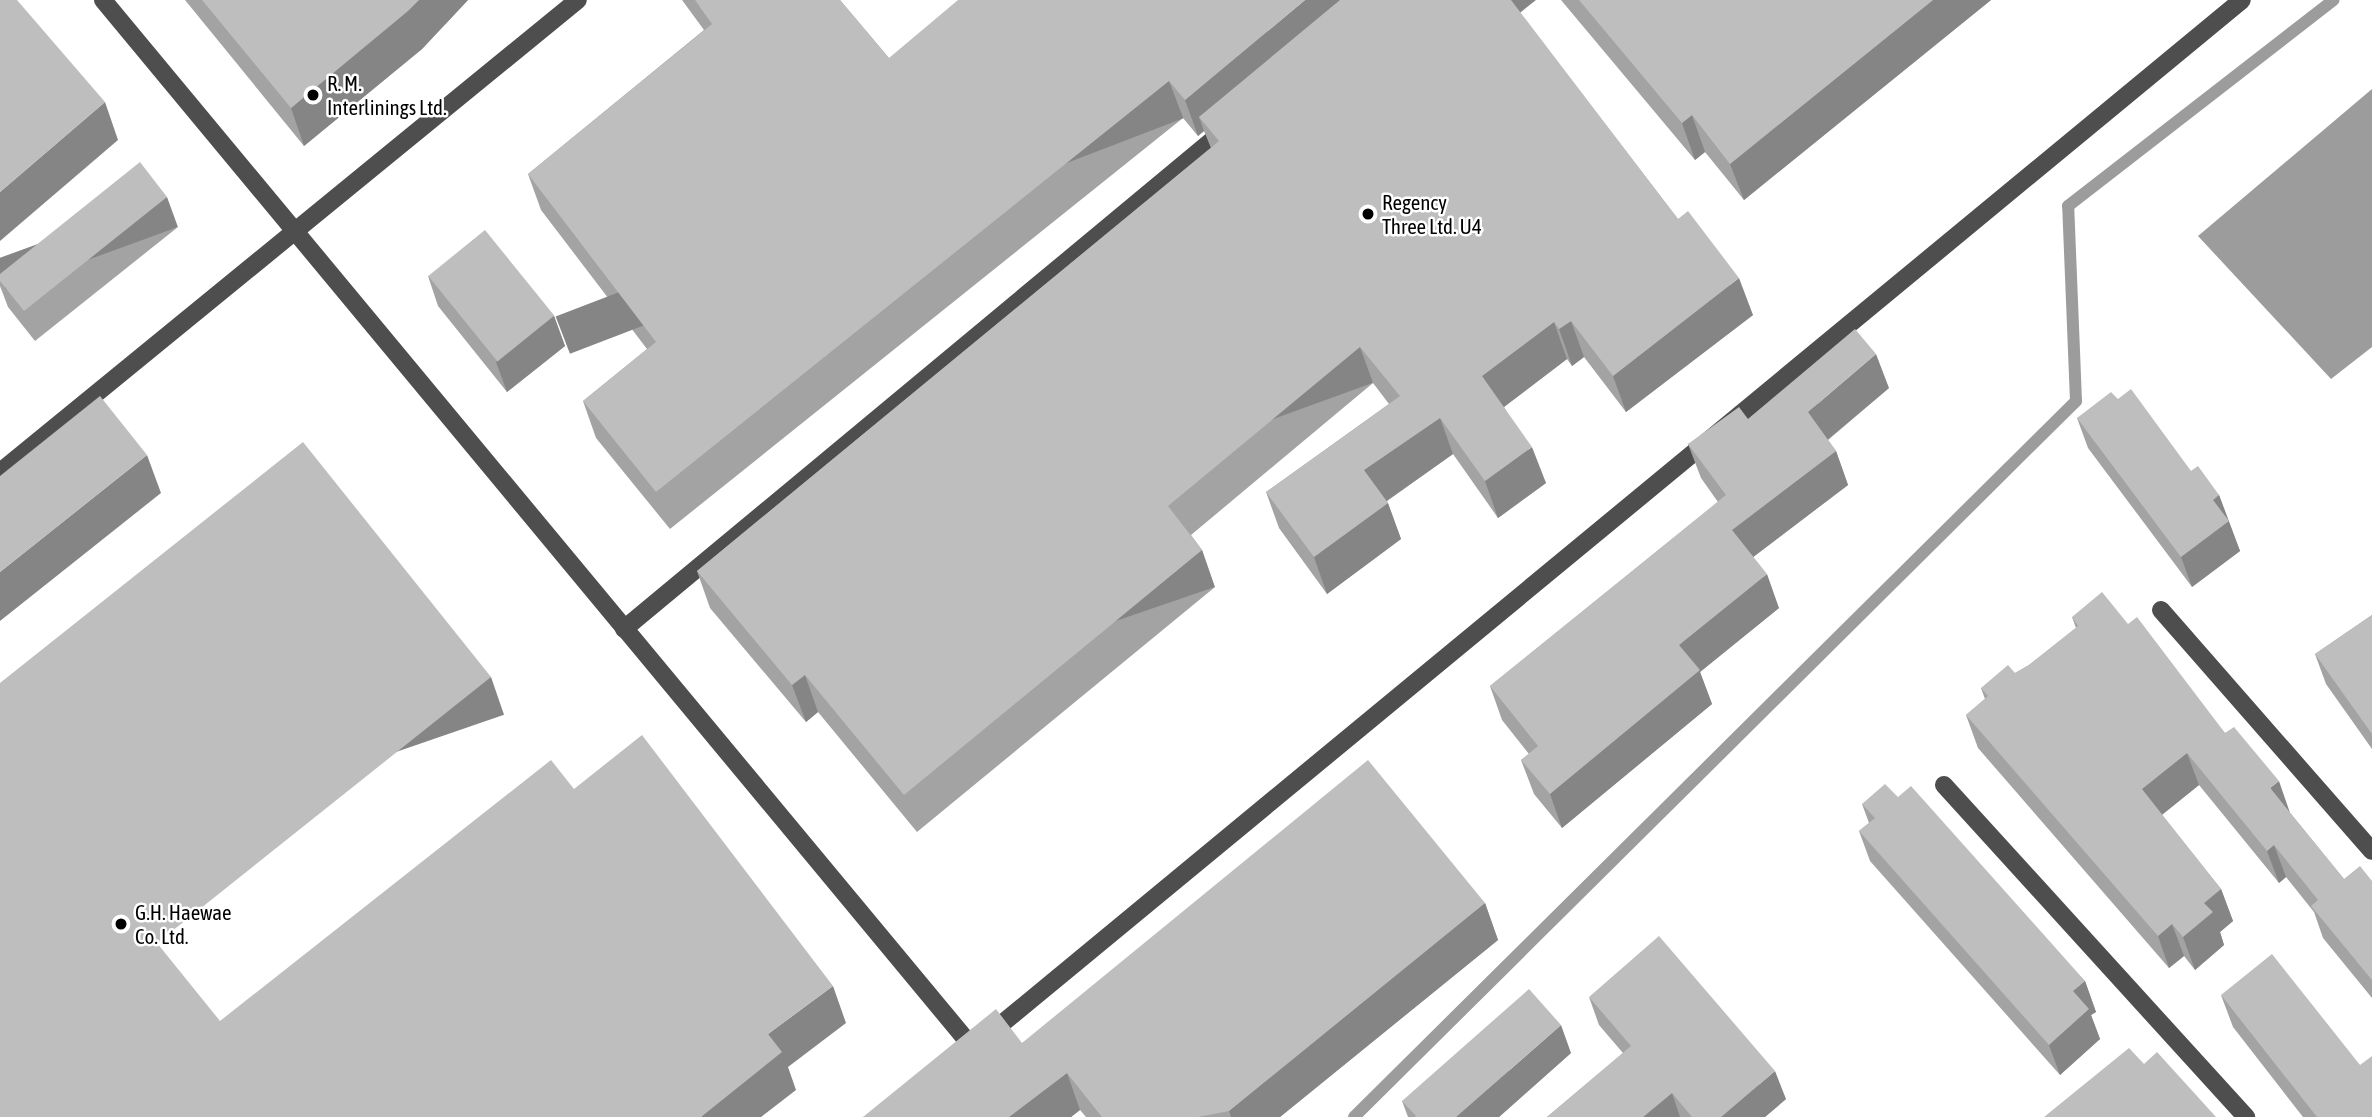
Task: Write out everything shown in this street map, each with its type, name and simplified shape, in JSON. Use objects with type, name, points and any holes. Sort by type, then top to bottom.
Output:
[{"type":"street","points":[[103,0],[624,629],[967,1053],[2242,0]]},
{"type":"street","points":[[0,472],[578,0]]},
{"type":"street","points":[[624,629],[1242,115]]},
{"type":"street","points":[[2161,610],[2372,851]]},
{"type":"street","points":[[1944,785],[2246,1117]]},
{"type":"shaded area","points":[[2372,89],[2372,347],[2331,379],[2198,236]]},
{"type":"building","points":[[0,0],[17,0],[105,102],[0,192]]},
{"type":"building","points":[[202,0],[419,0],[291,108]]},
{"type":"building","points":[[695,0],[840,0],[889,58],[958,0],[1305,0],[1185,100],[1169,81],[656,492],[583,401],[656,342],[528,174],[712,24]]},
{"type":"building","points":[[1340,0],[1511,0],[1678,219],[1688,211],[1739,278],[1613,376],[1571,321],[1559,329],[1554,322],[1482,376],[1532,447],[1485,481],[1440,418],[1364,470],[1388,503],[1314,557],[1266,492],[1400,396],[1360,347],[1168,506],[1202,550],[904,795],[805,675],[792,685],[697,571],[1219,141],[1199,117]]},
{"type":"building","points":[[1579,0],[1933,0],[1730,164],[1692,115],[1682,123]]},
{"type":"building","points":[[140,162],[167,197],[24,311],[0,281],[0,274]]},
{"type":"building","points":[[485,230],[554,315],[497,361],[428,276]]},
{"type":"building","points":[[1855,329],[1876,354],[1808,412],[1836,451],[1732,530],[1767,574],[1679,645],[1700,670],[1550,794],[1521,760],[1538,746],[1490,686],[1726,495],[1688,444],[1739,407],[1748,419]]},
{"type":"building","points":[[2131,389],[2191,471],[2198,466],[2219,495],[2213,500],[2229,521],[2181,557],[2077,418],[2111,392],[2118,399]]},
{"type":"building","points":[[100,396],[147,455],[0,572],[0,476]]},
{"type":"building","points":[[303,442],[491,677],[157,943],[220,1021],[551,760],[574,789],[642,735],[833,986],[768,1034],[782,1052],[701,1117],[0,1117],[0,683]]},
{"type":"building","points":[[2102,592],[2128,624],[2137,617],[2225,733],[2234,727],[2279,781],[2270,788],[2344,879],[2360,866],[2372,881],[2372,980],[2311,906],[2318,900],[2274,845],[2267,851],[2187,753],[2142,789],[2221,889],[2204,903],[2213,912],[2183,937],[2172,924],[2158,936],[1966,715],[1988,696],[1981,688],[2008,665],[2015,673],[2029,665],[2078,626],[2072,617]]},
{"type":"building","points":[[2372,615],[2372,734],[2315,654]]},
{"type":"building","points":[[1368,760],[1485,903],[1229,1111],[1198,1117],[1102,1117],[1067,1073],[1009,1117],[863,1117],[996,1009],[1022,1043]]},
{"type":"building","points":[[1885,784],[1898,797],[1911,786],[2085,981],[2073,991],[2089,1009],[2049,1045],[1859,831],[1875,818],[1862,804]]},
{"type":"building","points":[[1659,936],[1775,1071],[1721,1117],[1692,1117],[1672,1093],[1643,1117],[1547,1117],[1631,1046],[1589,997]]},
{"type":"building","points":[[2272,954],[2360,1065],[2372,1056],[2372,1117],[2317,1117],[2221,995]]},
{"type":"building","points":[[1529,989],[1561,1025],[1456,1117],[1414,1117],[1416,1116],[1402,1101]]},
{"type":"building","points":[[2129,1048],[2144,1064],[2157,1052],[2216,1117],[2044,1117]]},
{"type":"waterway","points":[[1354,1117],[2076,401],[2068,206],[2334,0]]},
{"type":"place","name":"R. M. Interlinings Ltd.","points":[[313,95]]},
{"type":"place","name":"Regency Three Ltd. U4","points":[[1368,214]]},
{"type":"place","name":"G.H. Haewae Co. Ltd.","points":[[121,924]]}]
